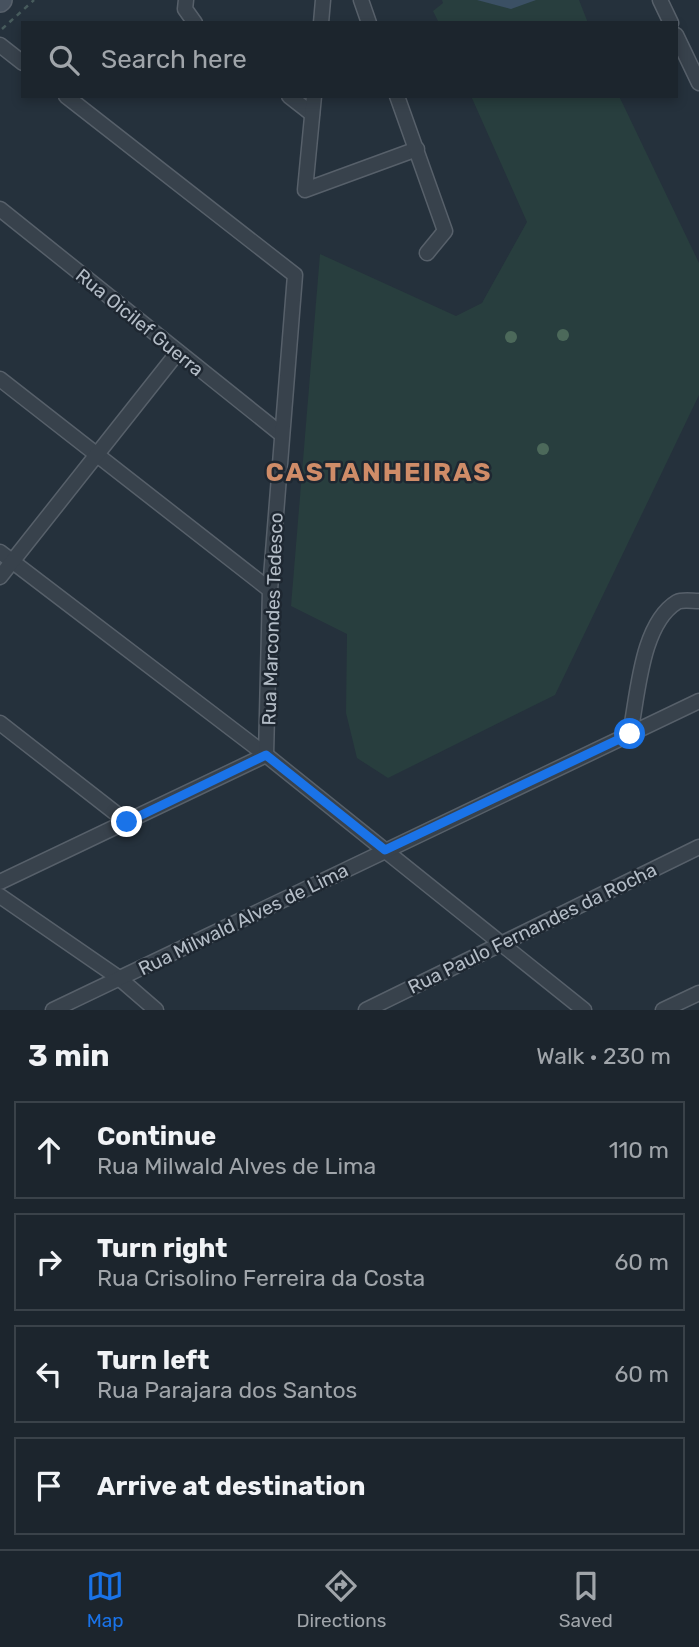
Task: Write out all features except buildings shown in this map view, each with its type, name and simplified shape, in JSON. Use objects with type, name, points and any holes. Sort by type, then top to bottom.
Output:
[{"type":"street","points":[[186,0],[185,9],[194,21]]},
{"type":"street","points":[[321,21],[323,0]]},
{"type":"street","points":[[361,0],[368,21]]},
{"type":"street","points":[[660,0],[670,21]]},
{"type":"street","points":[[678,39],[697,75]]},
{"type":"street","points":[[0,45],[21,61]]},
{"type":"street","name":"Rua Marcondes Tedesco","points":[[68,98],[295,275],[270,590],[266,755]]},
{"type":"street","points":[[292,98],[312,114]]},
{"type":"street","points":[[314,98],[305,190],[417,149]]},
{"type":"street","points":[[398,98],[445,231],[427,253]]},
{"type":"street","name":"Rua Oicilef Guerra","points":[[0,209],[281,434]]},
{"type":"street","points":[[0,577],[178,352]]},
{"type":"street","points":[[0,379],[270,590]]},
{"type":"street","points":[[0,552],[266,755],[584,1010]]},
{"type":"street","points":[[630,734],[650,633],[659,617],[680,601],[699,601]]},
{"type":"street","name":"Rua Milwald Alves de Lima","points":[[53,1010],[699,701]]},
{"type":"street","points":[[0,723],[127,822]]},
{"type":"street","points":[[0,883],[266,755]]},
{"type":"street","name":"Rua Paulo Fernandes da Rocha","points":[[366,1010],[699,847]]},
{"type":"street","points":[[0,896],[119,978],[156,1010]]},
{"type":"street","points":[[663,1010],[699,993]]},
{"type":"path","points":[[0,32],[34,0]]},
{"type":"green space","points":[[442,0],[579,0],[587,21],[438,21],[433,11],[443,3]]},
{"type":"green space","points":[[472,98],[620,98],[699,263],[699,395],[555,695],[388,778],[357,758],[346,713],[347,634],[291,606],[320,254],[456,316],[482,303],[527,222]]},
{"type":"water","points":[[477,0],[536,0],[511,9]]},
{"type":"district","name":"CASTANHEIRAS","points":[[379,472]]},
{"type":"route","points":[[127,822],[266,755],[385,850],[630,734]]}]
